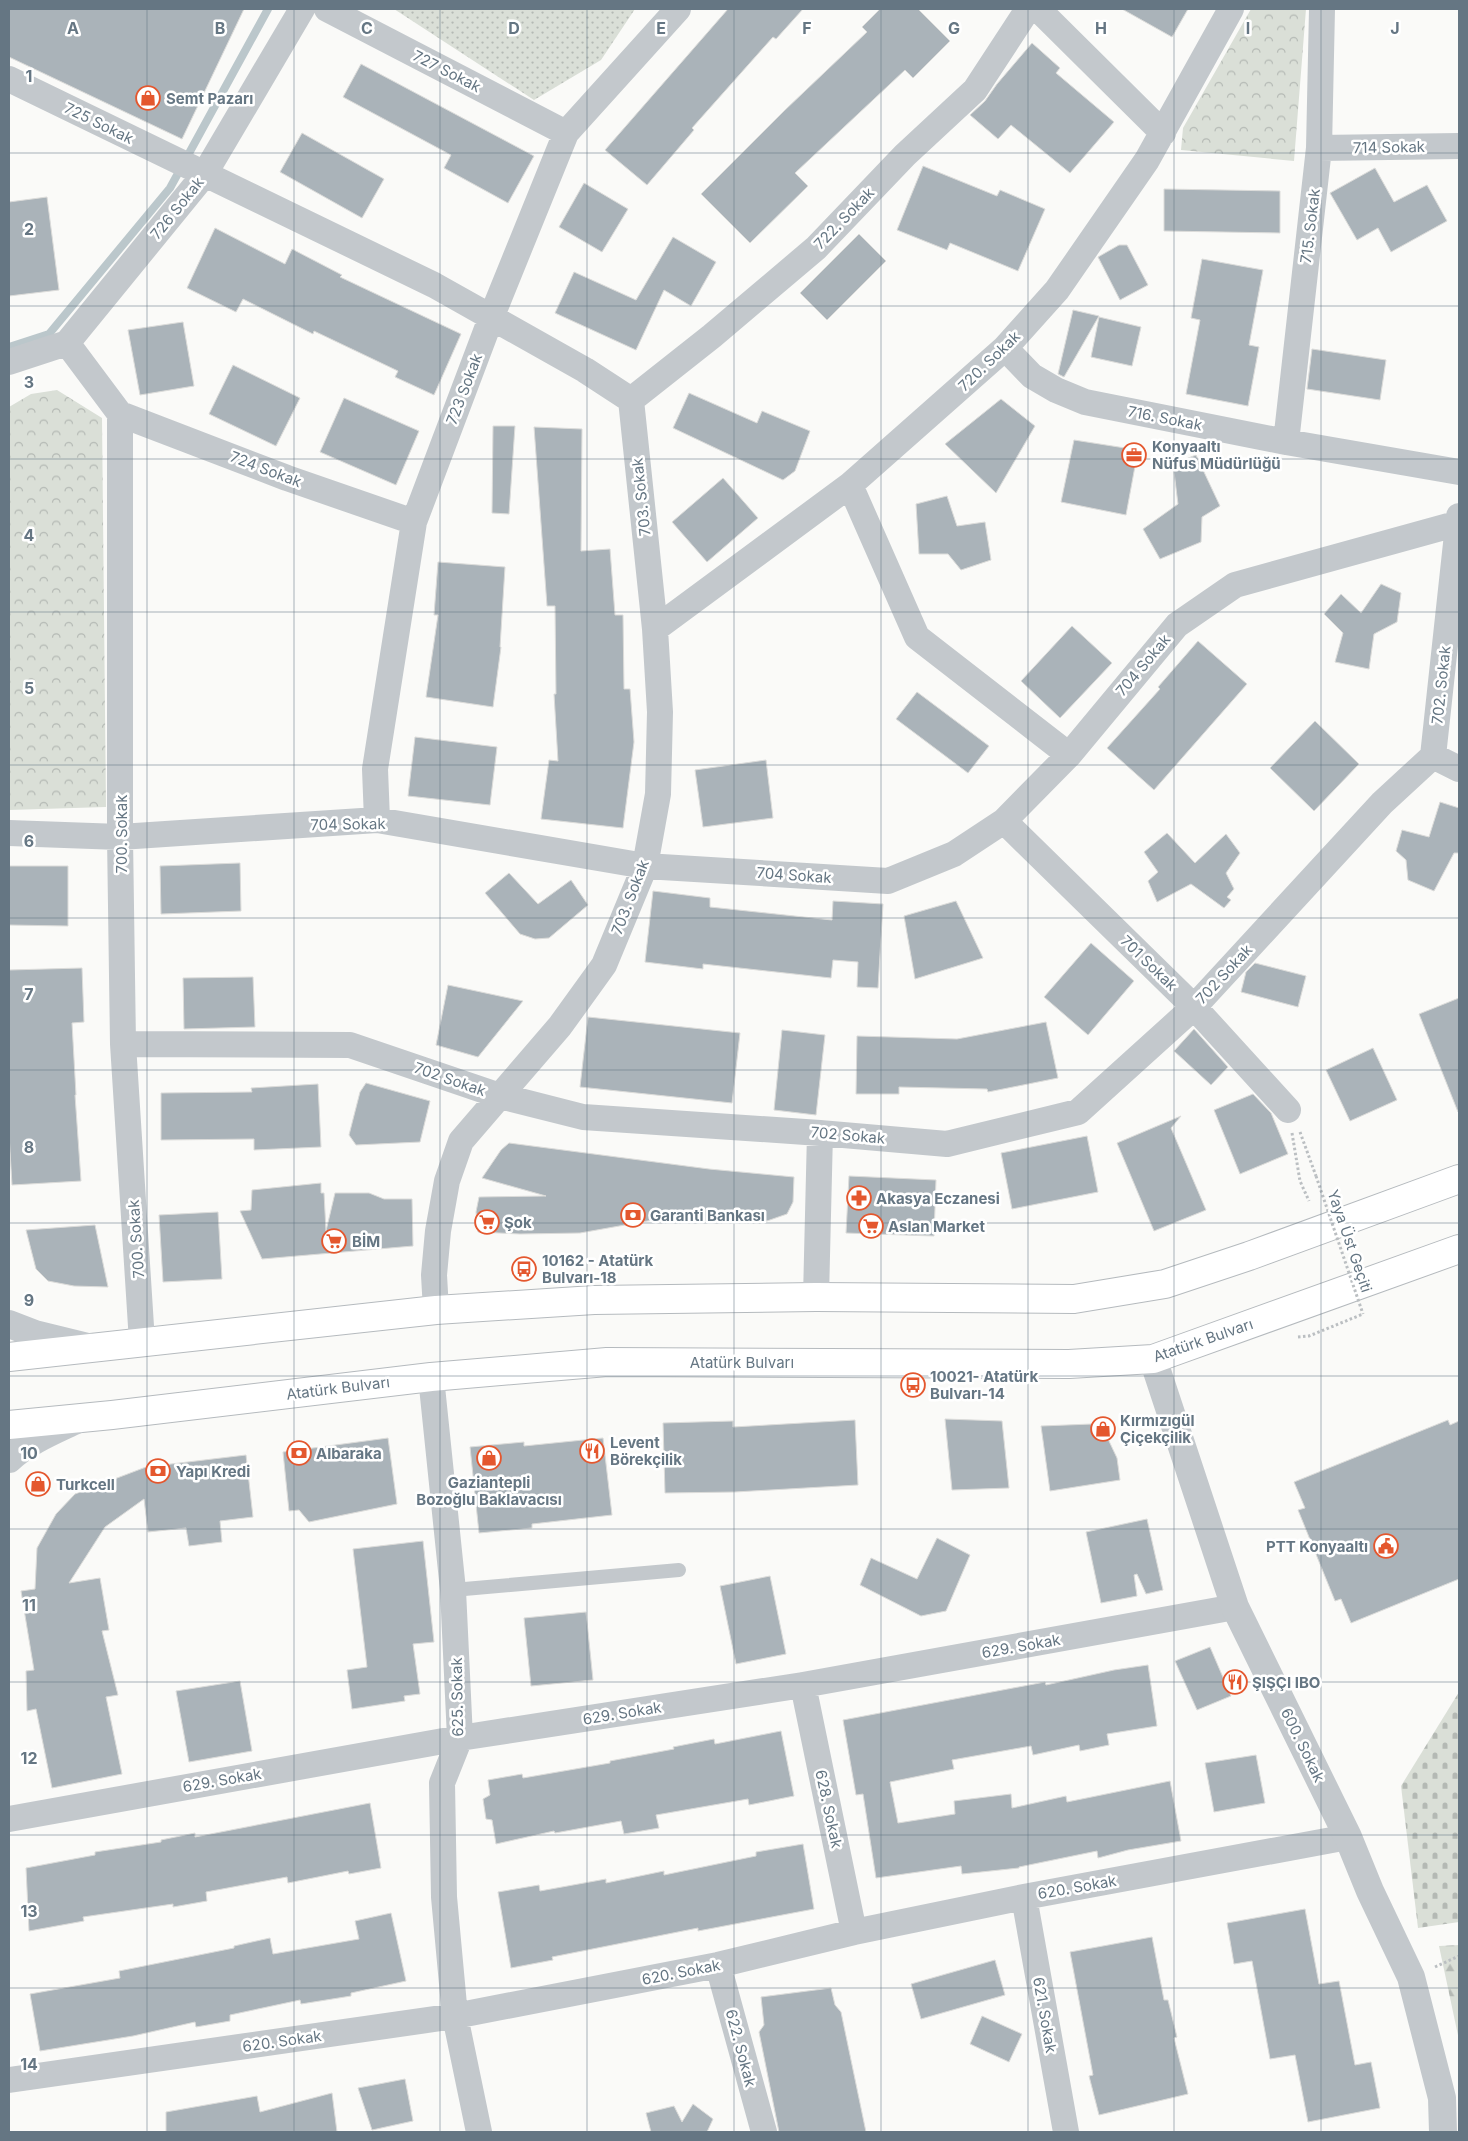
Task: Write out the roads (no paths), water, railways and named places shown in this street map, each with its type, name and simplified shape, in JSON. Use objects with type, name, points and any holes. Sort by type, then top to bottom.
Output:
[{"type":"main road","points":[[9,1357],[436,1310],[594,1300],[816,1297],[1074,1299],[1164,1284],[1249,1256],[1459,1179]]},
{"type":"main road","name":"Atatürk Bulvarı","points":[[9,1425],[79,1419],[431,1377],[607,1362],[1069,1364],[1153,1359],[1459,1249]]},
{"type":"street","name":"726 Sokak","points":[[67,343],[196,171],[302,9]]},
{"type":"street","name":"727 Sokak","points":[[327,9],[566,133]]},
{"type":"street","name":"723 Sokak","points":[[377,820],[375,769],[414,522],[491,318],[566,133],[678,9]]},
{"type":"street","name":"722. Sokak","points":[[631,400],[712,336],[816,248],[905,156],[975,90],[1028,9]]},
{"type":"street","points":[[1038,9],[1163,133]]},
{"type":"street","name":"720. Sokak","points":[[655,629],[850,485],[1005,348],[1057,290],[1147,160],[1231,9]]},
{"type":"street","name":"715. Sokak","points":[[1286,442],[1319,148],[1322,9]]},
{"type":"street","name":"725 Sokak","points":[[9,80],[434,286],[585,370],[631,400]]},
{"type":"street","name":"714 Sokak","points":[[1319,148],[1459,146]]},
{"type":"street","points":[[9,362],[67,343],[120,414]]},
{"type":"street","name":"716. Sokak","points":[[1005,348],[1032,376],[1056,390],[1085,402],[1286,442],[1459,472]]},
{"type":"street","name":"703. Sokak","points":[[436,1310],[434,1275],[438,1231],[447,1182],[461,1141],[560,1026],[604,964],[645,866],[658,794],[660,712],[655,629],[631,400]]},
{"type":"street","name":"724 Sokak","points":[[120,414],[287,478],[414,522]]},
{"type":"street","name":"700. Sokak","points":[[120,414],[120,837],[124,1044],[142,1342]]},
{"type":"street","points":[[850,485],[917,637],[1070,755]]},
{"type":"street","name":"702. Sokak","points":[[1433,756],[1459,516]]},
{"type":"street","name":"704 Sokak","points":[[9,833],[120,837],[377,820],[645,866],[888,881],[954,854],[1004,821],[1070,755],[1176,625],[1235,586],[1459,524]]},
{"type":"street","points":[[1433,756],[1459,769]]},
{"type":"street","name":"702 Sokak","points":[[124,1044],[350,1044],[500,1096],[583,1116],[947,1144],[1078,1112],[1194,1007],[1382,803],[1433,756]]},
{"type":"street","name":"701 Sokak","points":[[1004,821],[1194,1007],[1288,1110]]},
{"type":"street","points":[[816,1297],[820,1133]]},
{"type":"street","points":[[9,1324],[35,1334],[92,1348]]},
{"type":"street","name":"600. Sokak","points":[[1153,1359],[1235,1607],[1348,1838],[1411,1977],[1442,2098],[1443,2132]]},
{"type":"street","name":"625. Sokak","points":[[431,1377],[453,1590],[460,1738],[442,1783],[444,1897],[455,2016],[479,2132]]},
{"type":"street","points":[[9,1459],[17,1451],[42,1436],[79,1419]]},
{"type":"street","name":"629. Sokak","points":[[9,1818],[460,1738],[803,1685],[1235,1607]]},
{"type":"street","name":"628. Sokak","points":[[803,1685],[854,1932]]},
{"type":"street","name":"620. Sokak","points":[[9,2080],[455,2016],[718,1964],[854,1932],[1024,1897],[1348,1838]]},
{"type":"street","name":"621. Sokak","points":[[1024,1897],[1066,2132]]},
{"type":"street","name":"622. Sokak","points":[[718,1964],[764,2132]]},
{"type":"lane","points":[[453,1590],[679,1570]]},
{"type":"waterway","points":[[9,347],[49,334],[170,188],[268,9]]},
{"type":"place","name":"Semt Pazarı","points":[[148,98]]},
{"type":"place","name":"Konyaaltı Nüfus Müdürlüğü","points":[[1134,455]]},
{"type":"place","name":"Akasya Eczanesi","points":[[859,1198]]},
{"type":"place","name":"Garanti Bankası","points":[[633,1215]]},
{"type":"place","name":"Şok","points":[[487,1222]]},
{"type":"place","name":"Aslan Market","points":[[871,1226]]},
{"type":"place","name":"BİM","points":[[334,1241]]},
{"type":"place","name":"10162 - Atatürk Bulvarı-18","points":[[524,1269]]},
{"type":"place","name":"10021- Atatürk Bulvarı-14","points":[[913,1385]]},
{"type":"place","name":"Kırmızıgül Çiçekçilik","points":[[1103,1429]]},
{"type":"place","name":"Levent Börekçilik","points":[[592,1451]]},
{"type":"place","name":"Albaraka","points":[[299,1453]]},
{"type":"place","name":"Gaziantepli Bozoğlu Baklavacısı","points":[[489,1458]]},
{"type":"place","name":"Yapı Kredi","points":[[158,1471]]},
{"type":"place","name":"Turkcell","points":[[38,1484]]},
{"type":"place","name":"PTT Konyaaltı","points":[[1386,1546]]},
{"type":"place","name":"ŞIŞÇI IBO","points":[[1235,1682]]}]
